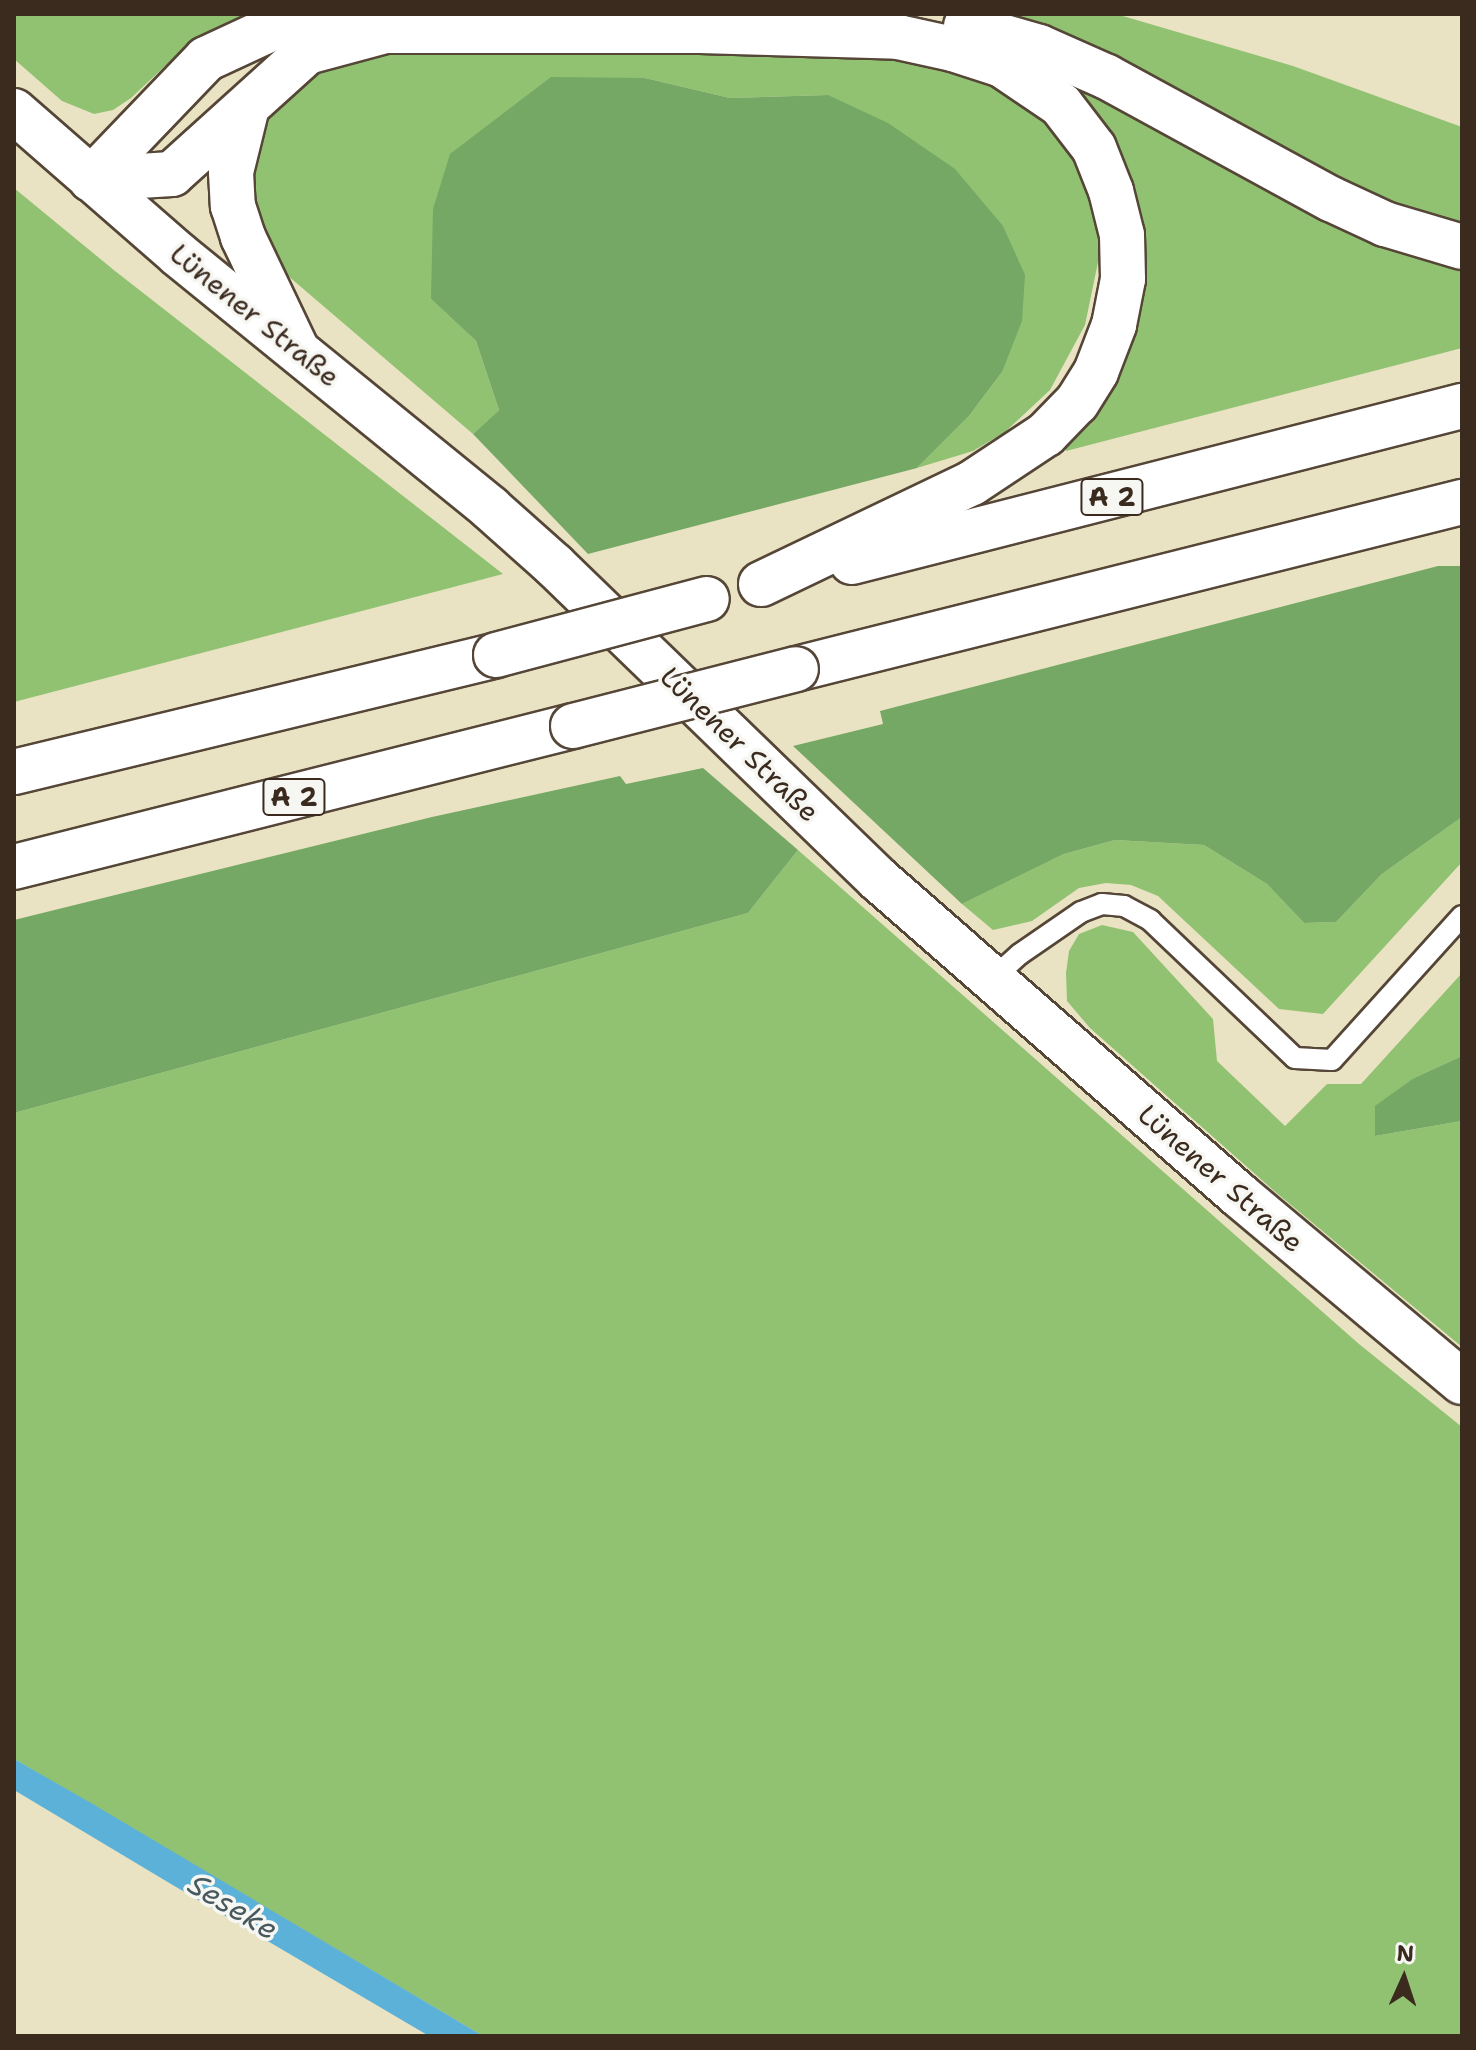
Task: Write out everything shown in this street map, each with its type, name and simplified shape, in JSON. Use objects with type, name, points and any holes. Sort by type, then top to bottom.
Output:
[{"type":"main road","points":[[91,179],[206,59],[275,27],[352,14]]},
{"type":"main road","points":[[802,14],[902,15],[972,28],[1039,47],[1107,77],[1331,199],[1385,224],[1462,247]]},
{"type":"main road","points":[[91,179],[172,174],[246,111],[307,52],[385,31],[700,31],[898,37],[953,49],[1002,65],[1061,105],[1094,148],[1111,191],[1122,235],[1123,279],[1114,325],[1096,372],[1077,402],[1046,434],[972,483],[761,584]]},
{"type":"main road","name":"Lünener Straße","points":[[14,111],[179,255],[296,348],[554,565],[878,879],[991,980],[1462,1382]]},
{"type":"main road","points":[[246,111],[231,172],[233,206],[243,237],[296,348]]},
{"type":"main road","name":"A 2","points":[[14,772],[496,655],[761,584],[1462,406]]},
{"type":"main road","name":"A 2","points":[[14,867],[1462,502]]},
{"type":"main road","points":[[1349,530],[1462,522]]},
{"type":"lane","points":[[991,980],[1020,954],[1081,912],[1102,904],[1124,906],[1150,920],[1295,1058],[1332,1060],[1462,916]]},
{"type":"green space","points":[[14,14],[250,14],[182,50],[131,98],[113,110],[94,114],[62,101],[14,59]]},
{"type":"green space","points":[[981,14],[1116,14],[1293,66],[1462,127],[1462,224],[1356,190]]},
{"type":"green space","points":[[857,45],[975,72],[1039,115],[1061,139],[1080,169],[1095,208],[1102,243],[1085,325],[1050,390],[1005,432],[973,451],[917,468],[969,416],[1002,372],[828,95],[730,98],[645,78],[431,299],[476,341],[499,410],[473,434],[280,269],[249,200],[261,121],[286,88],[355,52]]},
{"type":"green space","points":[[551,77],[645,78],[730,98],[828,95],[888,123],[955,169],[1003,226],[1025,275],[1022,321],[1002,372],[969,416],[917,468],[588,554],[473,434],[499,410],[476,341],[431,299],[433,209],[450,154]]},
{"type":"green space","points":[[1084,83],[1462,260],[1462,348],[1066,451],[1063,436],[1122,346],[1076,105]]},
{"type":"green space","points":[[14,188],[115,271],[503,574],[14,702]]},
{"type":"green space","points":[[1438,566],[1462,566],[1462,817],[1382,874],[1336,922],[1304,923],[1267,884],[1204,845],[1115,840],[1064,854],[962,904],[793,746],[883,724],[880,711]]},
{"type":"green space","points":[[703,768],[798,850],[748,913],[14,1113],[14,920],[432,817],[620,776],[626,784]]},
{"type":"green space","points":[[1462,817],[1462,862],[1323,1014],[1279,1009],[1158,896],[1131,885],[1106,883],[1079,888],[1032,921],[993,930],[962,904],[1064,854],[1115,840],[1204,845],[1267,884],[1304,923],[1336,922],[1382,874]]},
{"type":"green space","points":[[798,850],[1359,1344],[1462,1427],[1462,2036],[483,2036],[14,1759],[14,1113],[748,913]]},
{"type":"green space","points":[[1102,925],[1133,932],[1213,1019],[1217,1061],[1285,1126],[1327,1084],[1361,1084],[1462,973],[1462,1056],[1414,1078],[1375,1136],[1462,1121],[1462,1347],[1273,1190],[1090,1028],[1067,1001],[1066,973],[1069,951],[1079,934]]},
{"type":"green space","points":[[1462,1056],[1462,1121],[1375,1136],[1375,1106],[1414,1078]]},
{"type":"water","name":"Seseke","points":[[14,1759],[483,2036],[429,2036],[171,1884],[14,1790]]}]
